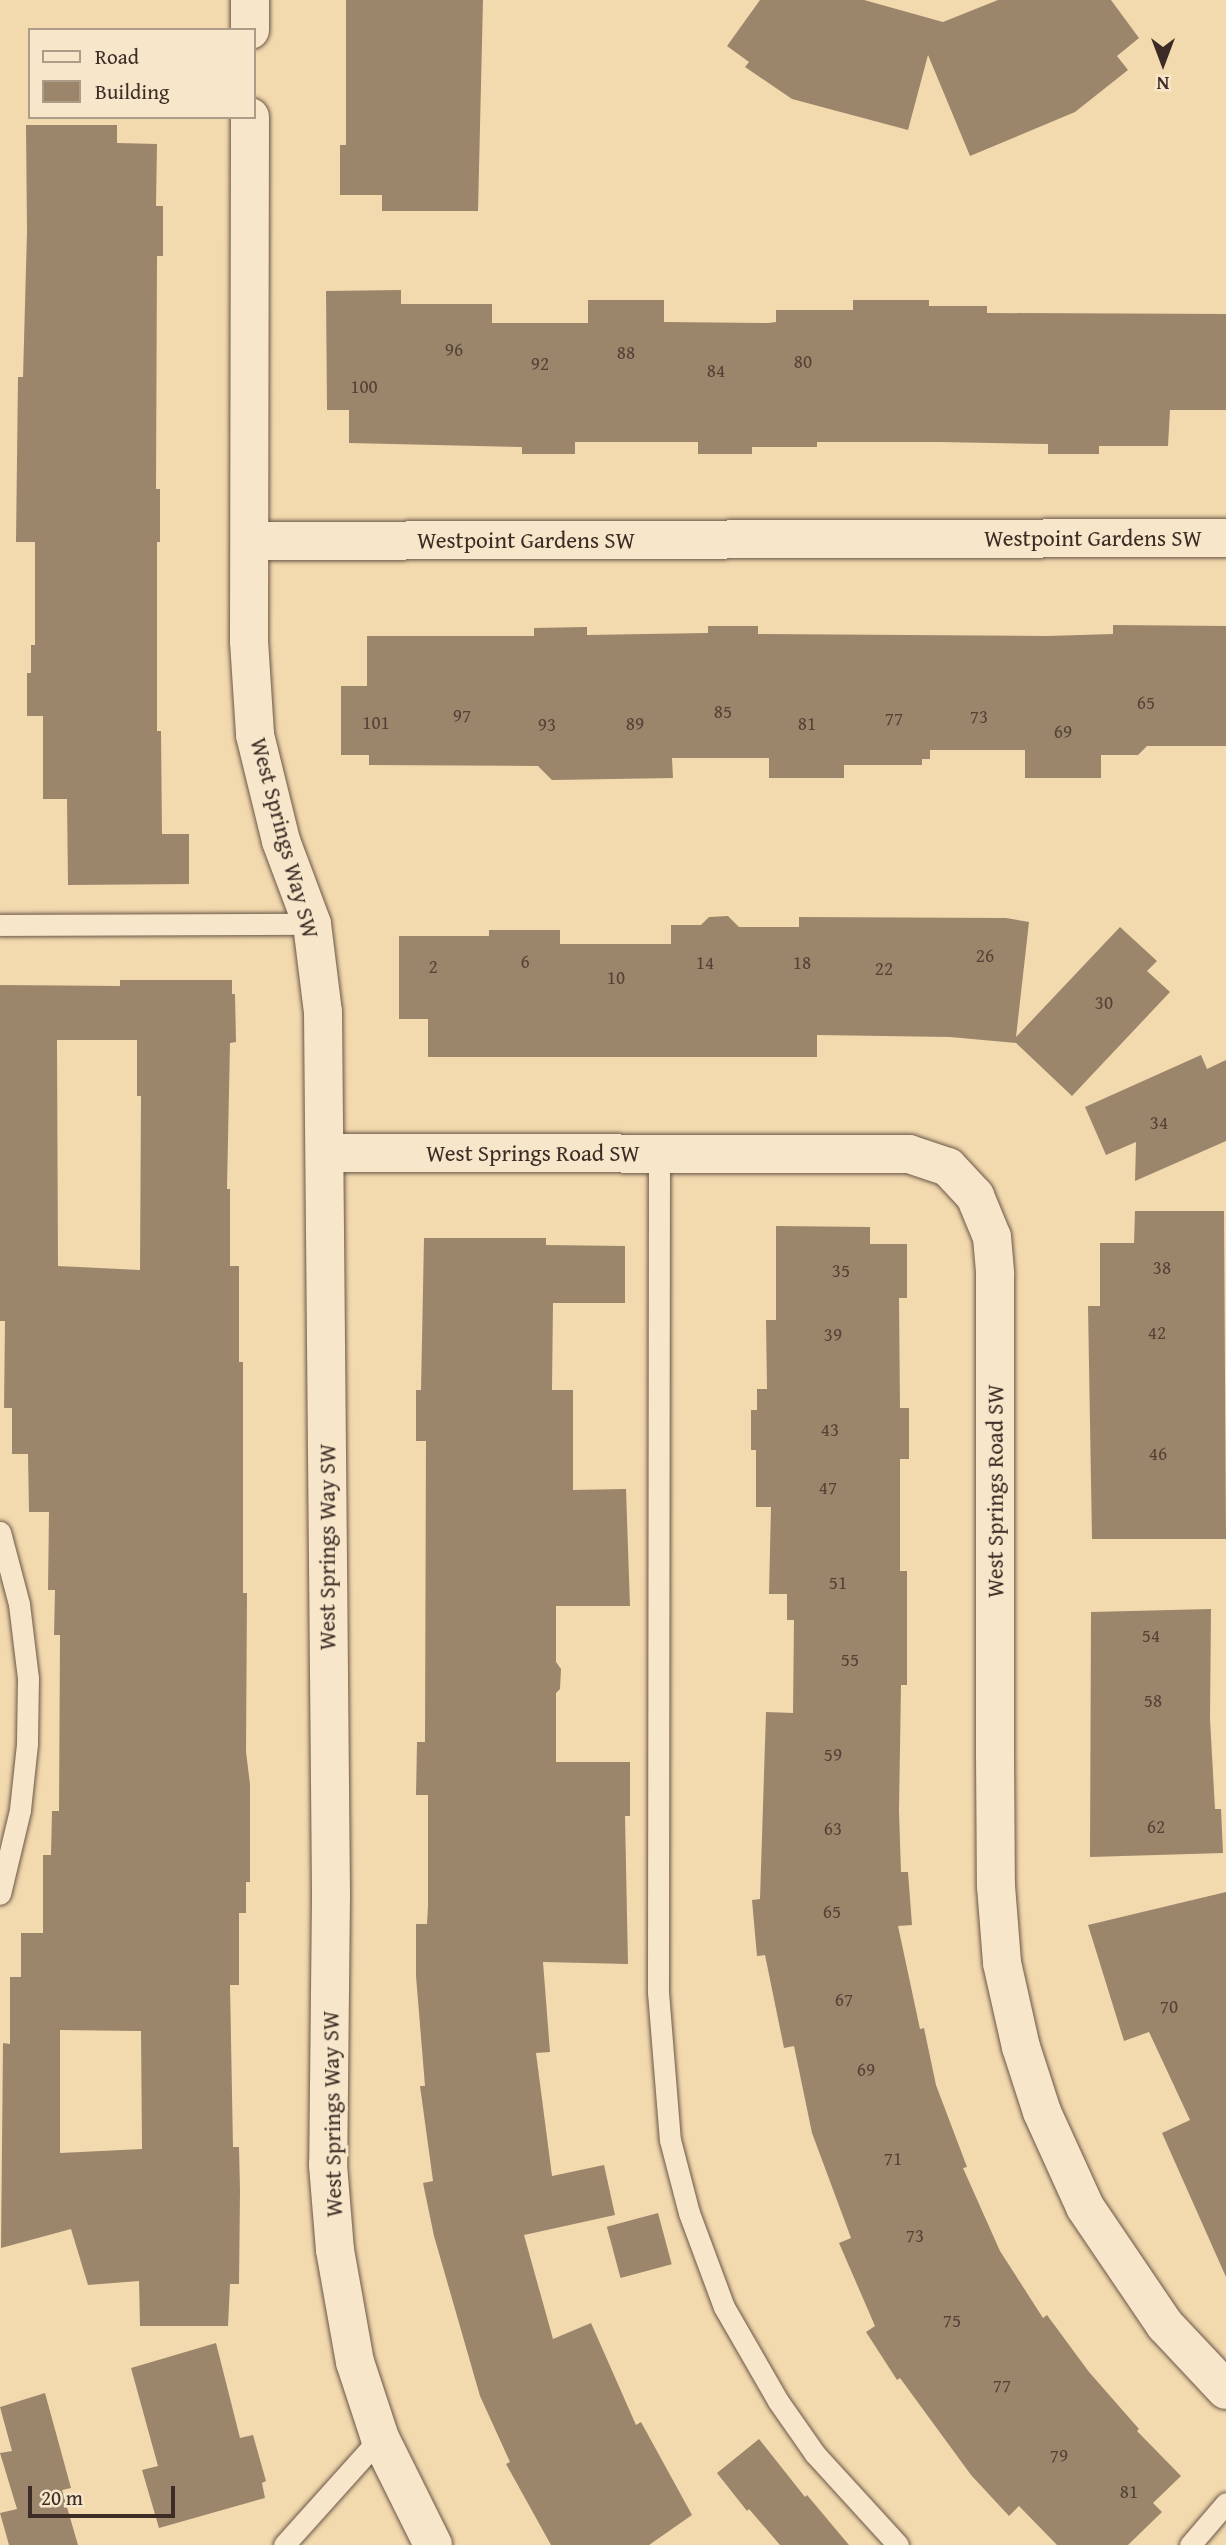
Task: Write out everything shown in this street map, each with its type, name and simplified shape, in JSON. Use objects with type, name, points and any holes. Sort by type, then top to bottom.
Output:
[{"type":"street","points":[[250,0],[250,28]]},
{"type":"street","points":[[250,119],[250,541]]},
{"type":"street","name":"Westpoint Gardens SW","points":[[250,541],[1226,538]]},
{"type":"street","name":"West Springs Way SW","points":[[250,541],[249,641],[255,735],[281,841],[312,924],[323,1012],[331,1896],[328,2165],[335,2250],[355,2362],[380,2438],[433,2545]]},
{"type":"street","name":"West Springs Road SW","points":[[326,1153],[909,1154],[948,1167],[969,1188],[985,1215],[992,1237],[995,1274],[995,1821],[1002,1963],[1021,2047],[1042,2112],[1085,2207],[1165,2325],[1226,2390]]},
{"type":"lane","points":[[0,925],[312,924]]},
{"type":"lane","points":[[659,1153],[657,1992],[670,2140],[689,2213],[724,2307],[778,2401],[816,2454],[898,2545]]},
{"type":"lane","points":[[0,1532],[19,1604],[28,1678],[27,1744],[20,1810],[0,1894]]},
{"type":"lane","points":[[284,2545],[380,2438]]},
{"type":"lane","points":[[1189,2545],[1226,2503]]},
{"type":"building","points":[[346,0],[483,0],[478,211],[382,211],[382,195],[340,195],[340,145],[346,145]]},
{"type":"building","points":[[760,0],[864,0],[943,22],[998,0],[1111,0],[1139,38],[1117,56],[1128,70],[1075,112],[970,156],[928,55],[908,130],[792,99],[745,67],[749,62],[727,46]]},
{"type":"building","points":[[26,125],[117,125],[117,143],[157,144],[156,206],[163,206],[163,256],[157,256],[156,489],[160,489],[160,542],[157,542],[157,731],[161,731],[162,834],[189,834],[189,884],[68,885],[67,799],[43,799],[43,716],[27,716],[27,673],[31,673],[31,645],[35,645],[35,542],[16,542],[18,377],[23,377],[27,232]]},
{"type":"building","points":[[401,290],[401,304],[492,304],[492,323],[588,323],[588,300],[664,300],[664,322],[768,323],[776,322],[776,310],[853,310],[853,300],[929,300],[929,306],[987,306],[987,313],[1226,314],[1226,410],[1170,410],[1168,446],[1099,446],[1099,454],[1048,454],[1048,444],[939,442],[817,442],[817,447],[752,447],[752,454],[698,454],[698,442],[575,442],[575,454],[522,454],[522,447],[349,443],[349,410],[327,410],[326,291]]},
{"type":"building","points":[[1113,625],[1226,626],[1226,746],[1147,746],[1138,755],[1101,755],[1101,778],[1025,778],[1025,750],[930,750],[930,759],[922,759],[922,765],[844,765],[844,778],[769,778],[769,758],[672,758],[673,778],[552,780],[538,766],[369,765],[369,755],[341,755],[341,686],[367,686],[367,636],[534,636],[534,628],[587,627],[587,635],[708,633],[708,626],[758,626],[758,634],[1048,636],[1113,634]]},
{"type":"building","points":[[728,916],[739,927],[799,927],[799,917],[1006,918],[1029,922],[1016,1037],[1120,927],[1157,961],[1147,971],[1170,992],[1072,1096],[1016,1043],[950,1037],[817,1035],[817,1057],[428,1057],[428,1019],[399,1019],[399,936],[489,936],[489,930],[560,930],[560,944],[671,944],[671,925],[701,925],[709,917]]},
{"type":"building","points":[[120,980],[232,980],[232,994],[235,994],[236,1042],[230,1043],[227,1189],[230,1189],[230,1266],[239,1266],[239,1362],[243,1362],[243,1593],[247,1593],[246,1752],[250,1784],[250,1882],[246,1882],[246,1913],[239,1913],[239,1985],[230,1985],[233,2147],[239,2147],[240,2191],[239,2284],[230,2284],[228,2326],[140,2326],[139,2281],[88,2285],[71,2229],[1,2248],[3,2043],[10,2044],[10,1977],[21,1977],[21,1933],[43,1933],[43,1855],[51,1855],[52,1811],[59,1811],[60,1635],[54,1635],[55,1590],[48,1590],[49,1512],[29,1512],[28,1454],[12,1454],[12,1408],[4,1408],[5,1321],[0,1321],[0,985],[120,986]],"holes":[[[57,1040],[137,1040],[137,1096],[141,1096],[140,1270],[58,1266]],[[60,2030],[141,2031],[142,2149],[60,2153]]]},
{"type":"building","points":[[1201,1055],[1207,1069],[1226,1060],[1226,1141],[1135,1181],[1136,1142],[1106,1155],[1085,1107]]},
{"type":"building","points":[[1135,1211],[1224,1211],[1226,1539],[1092,1539],[1088,1306],[1100,1306],[1100,1243],[1134,1243]]},
{"type":"building","points":[[776,1226],[870,1227],[870,1244],[907,1244],[907,1298],[899,1298],[900,1408],[909,1408],[909,1459],[900,1459],[900,1571],[907,1571],[907,1685],[901,1685],[899,1811],[901,1872],[908,1872],[912,1925],[898,1926],[920,2029],[924,2028],[936,2085],[967,2167],[963,2168],[1000,2251],[1043,2318],[1047,2315],[1089,2372],[1139,2429],[1137,2431],[1181,2476],[1153,2503],[1162,2512],[1128,2545],[1057,2545],[1019,2506],[1009,2516],[971,2475],[900,2378],[897,2380],[866,2332],[875,2326],[839,2243],[851,2238],[812,2133],[794,2046],[784,2048],[765,1955],[757,1956],[752,1900],[760,1899],[766,1712],[793,1713],[794,1620],[787,1620],[787,1594],[769,1594],[771,1507],[756,1507],[756,1450],[751,1450],[751,1410],[757,1410],[757,1389],[767,1389],[766,1320],[776,1320]]},
{"type":"building","points":[[424,1238],[546,1238],[546,1245],[625,1246],[625,1303],[553,1303],[552,1390],[573,1390],[573,1490],[626,1489],[630,1606],[556,1606],[556,1662],[561,1669],[560,1689],[556,1693],[556,1762],[630,1762],[630,1816],[625,1816],[628,1964],[543,1962],[550,2052],[536,2053],[552,2176],[604,2165],[615,2215],[524,2235],[553,2339],[591,2323],[636,2425],[641,2422],[692,2515],[649,2545],[551,2545],[506,2464],[510,2462],[480,2396],[434,2236],[423,2183],[433,2181],[420,2086],[425,2086],[416,1976],[416,1924],[427,1924],[428,1906],[428,1795],[416,1795],[417,1742],[425,1742],[426,1441],[416,1441],[416,1390],[421,1390]]},
{"type":"building","points":[[1211,1609],[1210,1719],[1215,1809],[1221,1809],[1223,1853],[1090,1857],[1091,1612]]},
{"type":"building","points":[[1226,1892],[1226,2277],[1162,2133],[1190,2120],[1149,2032],[1124,2041],[1088,1925]]},
{"type":"building","points":[[658,2213],[672,2264],[621,2278],[607,2227]]},
{"type":"building","points":[[216,2343],[240,2438],[253,2435],[266,2481],[262,2483],[265,2498],[159,2528],[142,2470],[158,2466],[131,2368]]},
{"type":"building","points":[[45,2393],[71,2488],[62,2490],[78,2545],[9,2545],[0,2513],[17,2509],[0,2453],[12,2451],[0,2407]]},
{"type":"building","points":[[759,2439],[805,2497],[807,2495],[849,2545],[780,2545],[749,2509],[747,2511],[717,2473]]}]
